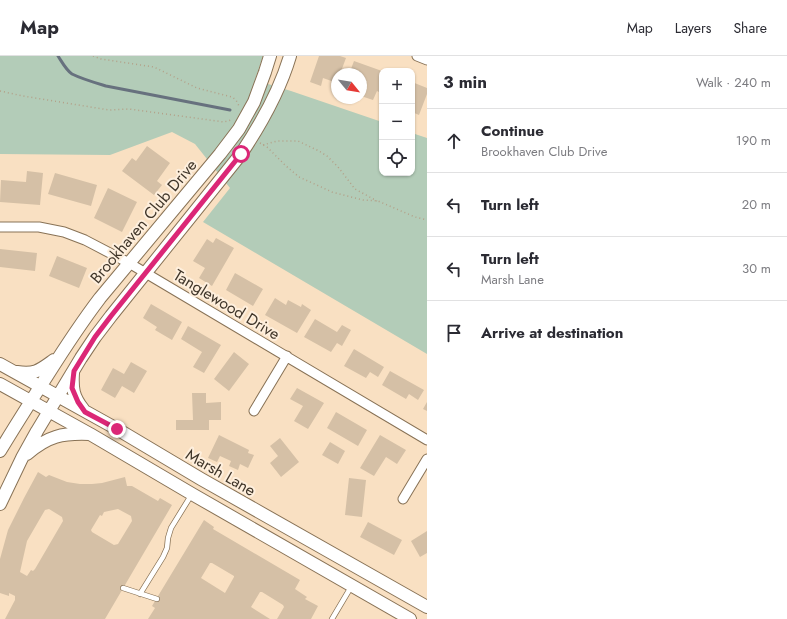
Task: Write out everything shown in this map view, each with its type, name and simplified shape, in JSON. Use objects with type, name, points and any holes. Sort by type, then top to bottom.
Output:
[{"type":"main road","name":"Brookhaven Club Drive","points":[[0,451],[83,320],[215,160],[236,124],[254,102],[270,56]]},
{"type":"main road","name":"Brookhaven Club Drive","points":[[0,504],[22,458],[58,396],[95,337],[241,154],[252,138],[272,100],[290,56]]},
{"type":"main road","points":[[236,124],[252,138]]},
{"type":"main road","points":[[15,372],[26,374],[32,373],[59,356]]},
{"type":"main road","name":"Marsh Lane","points":[[0,364],[117,429],[201,480],[427,607]]},
{"type":"main road","points":[[74,371],[72,388],[78,402],[85,412]]},
{"type":"main road","name":"Marsh Lane","points":[[0,384],[90,434],[410,619]]},
{"type":"main road","points":[[22,458],[50,438],[66,434],[90,434]]},
{"type":"main road","points":[[192,494],[201,480]]},
{"type":"main road","points":[[352,586],[361,570]]},
{"type":"street","points":[[417,56],[427,60]]},
{"type":"street","name":"Tanglewood Drive","points":[[0,226],[39,227],[64,232],[84,240],[129,263],[427,440]]},
{"type":"street","points":[[254,411],[287,356]]},
{"type":"street","points":[[403,499],[427,459]]},
{"type":"lane","points":[[140,594],[163,557],[167,548],[171,528],[192,494]]},
{"type":"lane","points":[[332,619],[352,586]]},
{"type":"lane","points":[[123,588],[156,599]]},
{"type":"path","points":[[93,56],[101,59],[154,67],[197,88],[232,97],[238,103],[239,108]]},
{"type":"path","points":[[0,91],[109,110],[129,109],[224,122],[229,121],[236,124]]},
{"type":"path","points":[[252,138],[267,147],[299,177],[332,192],[362,200],[378,201]]},
{"type":"path","points":[[264,145],[277,141],[298,141],[327,156],[338,167],[354,189],[415,217],[427,220]]},
{"type":"green space","points":[[0,56],[263,56],[255,80],[379,121],[379,176],[415,176],[415,134],[427,138],[427,354],[203,222],[230,188],[195,144],[172,132],[110,155],[0,154]]},
{"type":"building","points":[[319,56],[340,56],[346,58],[342,68],[331,68],[331,81],[323,78],[321,86],[310,82]]},
{"type":"building","points":[[354,61],[379,70],[379,92],[377,91],[373,100],[367,98],[367,68],[351,68]]},
{"type":"building","points":[[415,83],[427,88],[427,94],[419,115],[415,113]]},
{"type":"building","points":[[147,146],[170,163],[157,181],[162,185],[154,195],[122,171],[132,158],[136,161]]},
{"type":"building","points":[[27,171],[43,173],[40,205],[0,202],[1,180],[26,182]]},
{"type":"building","points":[[55,173],[97,185],[91,206],[48,194]]},
{"type":"building","points":[[108,188],[137,202],[122,232],[94,218]]},
{"type":"building","points":[[216,238],[234,248],[212,286],[199,278],[205,268],[193,261],[207,239],[213,243]]},
{"type":"building","points":[[0,249],[37,253],[35,271],[0,267]]},
{"type":"building","points":[[57,256],[87,268],[79,288],[49,276]]},
{"type":"building","points":[[235,273],[263,289],[253,306],[226,290]]},
{"type":"building","points":[[275,298],[286,305],[288,300],[301,307],[302,304],[311,310],[297,333],[265,315]]},
{"type":"building","points":[[151,304],[182,322],[172,340],[155,330],[157,327],[143,318]]},
{"type":"building","points":[[315,319],[337,332],[342,325],[351,330],[342,346],[337,343],[331,352],[304,337]]},
{"type":"building","points":[[188,326],[221,345],[204,373],[193,367],[202,352],[181,339]]},
{"type":"building","points":[[354,349],[384,367],[378,377],[370,372],[366,378],[344,366]]},
{"type":"building","points":[[234,352],[249,364],[229,391],[214,379]]},
{"type":"building","points":[[131,362],[147,371],[134,393],[122,386],[115,398],[101,390],[113,368],[124,374]]},
{"type":"building","points":[[390,371],[424,390],[418,400],[409,394],[406,399],[382,385]]},
{"type":"building","points":[[297,388],[324,403],[308,429],[294,421],[303,406],[290,399]]},
{"type":"building","points":[[192,393],[206,393],[206,403],[221,402],[221,420],[209,420],[209,430],[176,430],[176,420],[193,420]]},
{"type":"building","points":[[427,402],[427,411],[423,409]]},
{"type":"building","points":[[336,412],[367,430],[358,446],[327,428]]},
{"type":"building","points":[[219,435],[249,450],[248,453],[254,455],[248,468],[240,464],[238,470],[229,466],[231,461],[220,456],[217,462],[208,458]]},
{"type":"building","points":[[380,435],[406,450],[397,464],[386,457],[374,476],[360,468]]},
{"type":"building","points":[[280,438],[299,462],[281,477],[270,463],[278,456],[270,446]]},
{"type":"building","points":[[330,442],[345,451],[338,464],[322,455]]},
{"type":"building","points":[[38,472],[46,477],[49,475],[67,482],[80,484],[102,483],[125,477],[127,486],[132,486],[158,501],[160,498],[172,505],[105,619],[5,619],[15,600],[15,596],[9,593],[9,596],[0,593],[0,559],[8,530]],"holes":[[[49,509],[62,517],[63,521],[35,569],[33,571],[31,570],[27,576],[20,572],[27,541],[45,510]],[[118,509],[131,516],[132,521],[118,544],[114,545],[91,530],[100,515],[102,516],[104,512]]]},
{"type":"building","points":[[349,478],[366,480],[362,517],[345,515]]},
{"type":"building","points":[[204,520],[214,527],[213,529],[300,580],[295,589],[307,597],[305,599],[318,606],[311,619],[277,619],[284,607],[283,605],[260,592],[251,607],[270,619],[148,619],[155,608],[152,606]],"holes":[[[210,563],[234,576],[225,593],[201,578]]]},
{"type":"building","points":[[368,522],[402,540],[394,555],[360,537]]},
{"type":"building","points":[[427,531],[427,553],[420,557],[411,541]]},
{"type":"waterway","points":[[58,56],[66,68],[72,74],[80,78],[106,86],[230,110]]},
{"type":"route","points":[[117,429],[85,412],[78,402],[72,388],[74,371],[95,337],[111,316],[241,154]]}]
